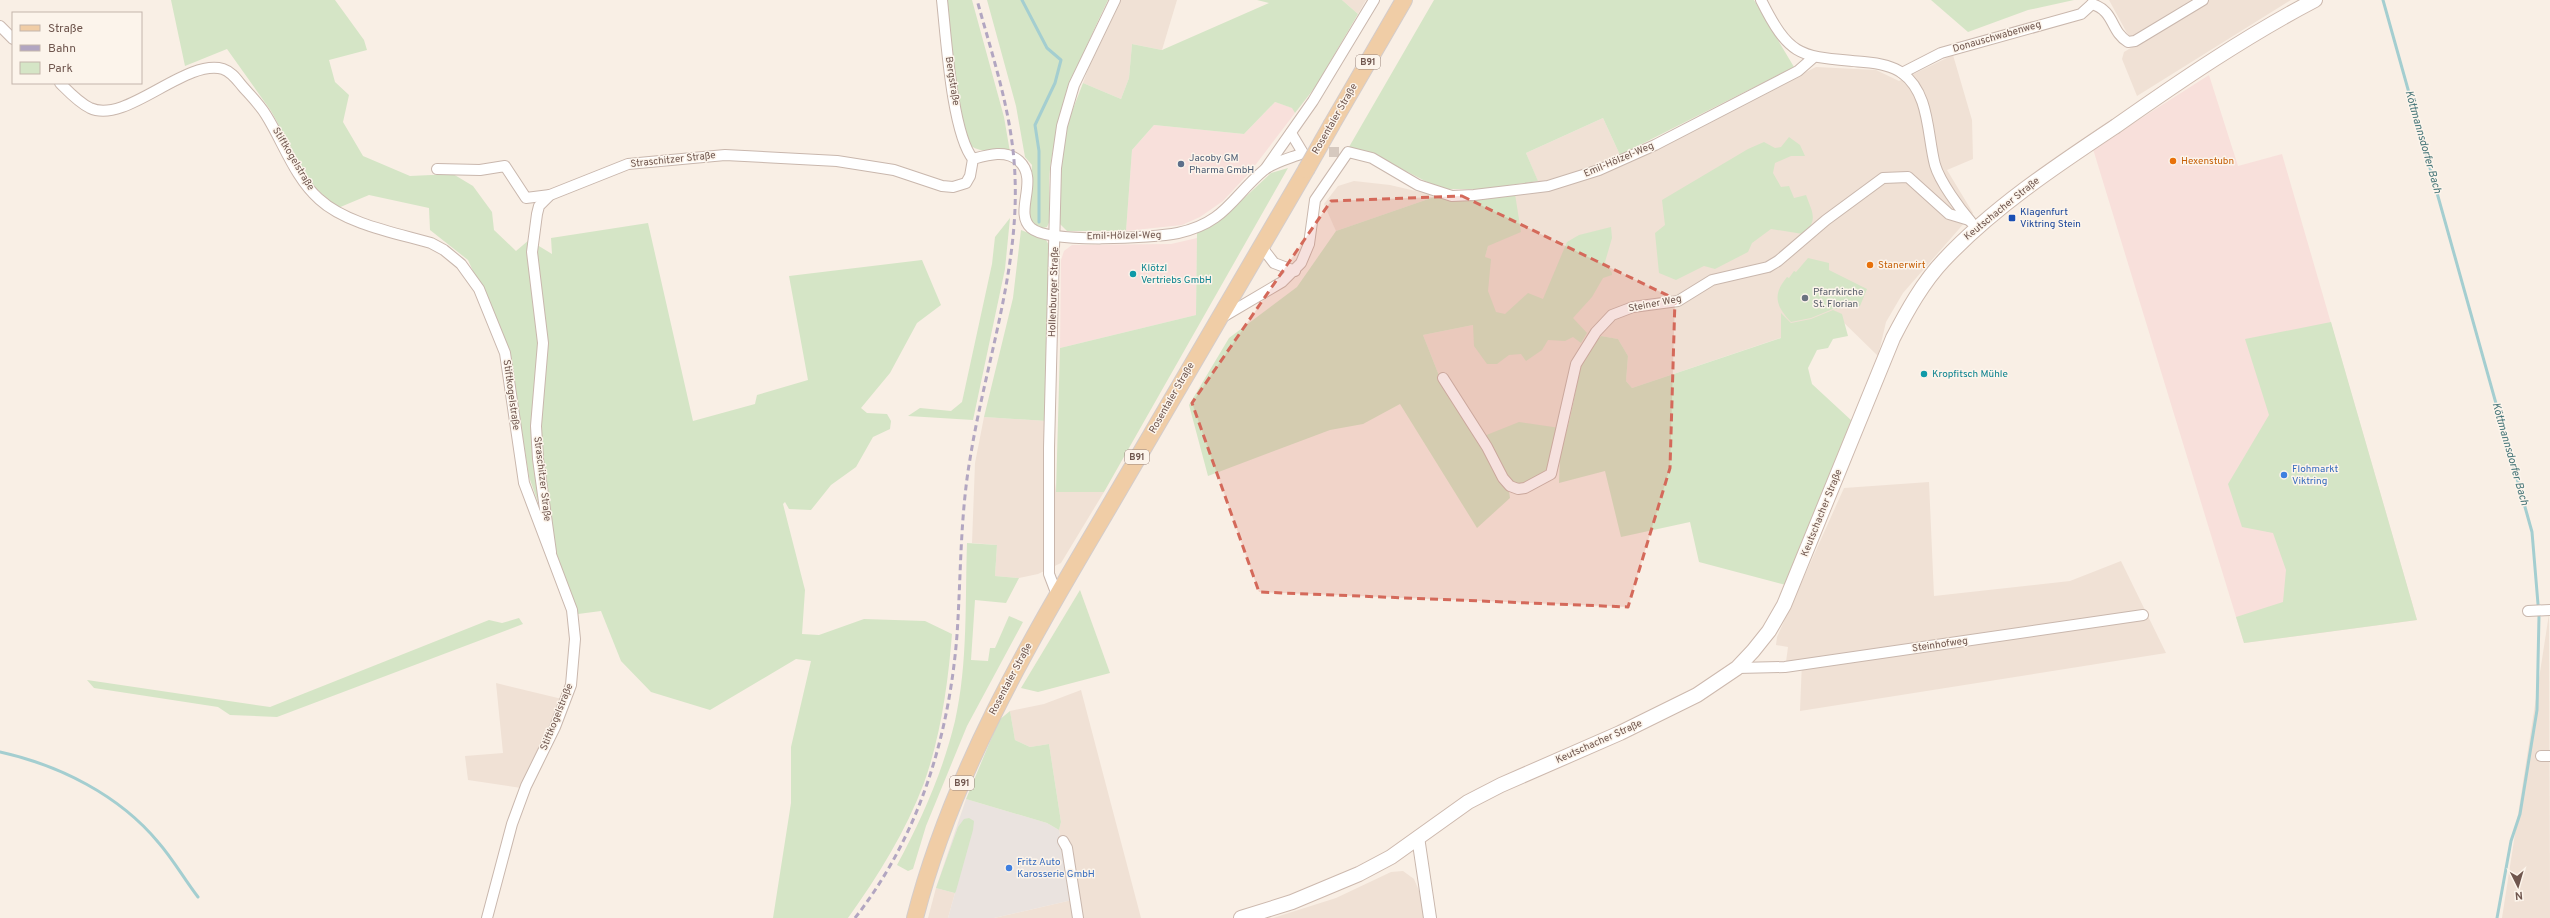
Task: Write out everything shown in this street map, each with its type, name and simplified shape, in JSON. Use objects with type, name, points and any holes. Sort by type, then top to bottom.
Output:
[{"type":"main road","name":"Rosentaler Straße","points":[[915,918],[935,855],[970,761],[996,706],[1057,595],[1404,0]]},
{"type":"main road","name":"Keutschacher Straße","points":[[1241,918],[1292,902],[1359,874],[1391,857],[1468,802],[1670,710],[1720,681],[1737,668],[1769,631],[1784,604],[1906,313],[1943,261],[1972,224],[2163,93],[2259,31],[2315,0]]},
{"type":"street","name":"Bergstraße","points":[[942,0],[950,71],[962,140],[973,159]]},
{"type":"street","name":"Hollenburger Straße","points":[[1057,595],[1049,574],[1056,168],[1062,126],[1074,85],[1115,0]]},
{"type":"street","name":"Emil-Hölzel-Weg","points":[[1056,236],[1127,238],[1179,233],[1210,221],[1228,209],[1265,170],[1291,133],[1374,0]]},
{"type":"street","points":[[1761,0],[1774,25],[1788,44],[1814,57],[1875,63],[1902,73],[1917,92],[1925,111],[1939,174],[1972,224]]},
{"type":"street","points":[[2092,2],[2107,11],[2121,38],[2128,42],[2135,41],[2187,4],[2203,0]]},
{"type":"street","name":"Donauschwabenweg","points":[[1902,73],[1941,53],[2081,14],[2092,2]]},
{"type":"street","points":[[0,26],[12,38]]},
{"type":"street","name":"Emil-Hölzel-Weg","points":[[1218,320],[1282,282],[1295,270],[1306,254],[1309,244],[1312,206],[1348,152],[1372,158],[1418,185],[1452,196],[1474,195],[1548,186],[1599,170],[1655,145],[1798,71],[1814,57]]},
{"type":"street","name":"Stiftkogelstraße","points":[[61,84],[76,99],[91,108],[100,110],[128,104],[195,72],[214,68],[230,72],[266,114],[306,183],[330,208],[343,215],[431,243],[444,250],[461,264],[479,289],[506,353],[524,483],[572,610],[575,638],[571,685],[555,727],[526,786],[512,824],[487,918]]},
{"type":"street","name":"Emil-Hölzel-Weg","points":[[1265,170],[1303,153],[1291,133]]},
{"type":"street","points":[[973,159],[991,154],[1002,154],[1017,159],[1025,166],[1028,176],[1025,215],[1027,223],[1037,232],[1056,236]]},
{"type":"street","name":"Straschitzer Straße","points":[[551,552],[538,459],[536,426],[543,343],[532,252],[536,214],[539,206],[550,195],[628,164],[725,155],[837,161],[894,170],[942,186],[953,187],[966,183],[973,159]]},
{"type":"street","points":[[437,169],[480,170],[505,166],[536,214]]},
{"type":"street","name":"Steiner Weg","points":[[1443,378],[1487,448],[1503,478],[1510,486],[1518,489],[1525,488],[1551,474],[1576,364],[1596,332],[1612,315],[1633,306],[1678,301],[1716,278],[1768,267],[1778,261],[1826,220],[1883,178],[1908,177],[1949,214],[1972,224]]},
{"type":"street","points":[[526,198],[550,195]]},
{"type":"street","points":[[1261,246],[1274,263],[1295,270]]},
{"type":"street","points":[[2528,611],[2550,610]]},
{"type":"street","name":"Steinhofweg","points":[[1737,668],[1785,667],[2143,615]]},
{"type":"street","points":[[1418,837],[1430,918]]},
{"type":"street","points":[[1063,841],[1067,848],[1078,918]]},
{"type":"highlighted area","points":[[1462,196],[1675,299],[1670,468],[1628,607],[1259,592],[1192,403],[1331,201]]},
{"type":"shaded area","points":[[1121,0],[1177,0],[1162,50],[1132,44],[1129,78],[1121,99],[1083,83],[1094,53]]},
{"type":"shaded area","points":[[1342,0],[1366,0],[1358,14]]},
{"type":"shaded area","points":[[2109,0],[2291,0],[2137,96],[2122,59],[2124,52],[2134,46]]},
{"type":"shaded area","points":[[1953,55],[1972,120],[1973,159],[1947,170],[1973,213],[1903,293],[1886,322],[1878,356],[1839,318],[1632,388],[1626,381],[1628,356],[1618,339],[1589,334],[1573,359],[1560,428],[1484,436],[1440,378],[1423,335],[1478,324],[1477,285],[1488,246],[1515,194],[1619,166],[1816,67],[1876,70],[1899,81]]},
{"type":"shaded area","name":"Flohmarkt Viktring","points":[[2209,75],[2238,166],[2282,154],[2417,620],[2244,643],[2093,149]]},
{"type":"shaded area","points":[[1275,102],[1293,108],[1295,113],[1250,172],[1223,201],[1200,217],[1182,225],[1126,231],[1132,150],[1154,125],[1244,134]]},
{"type":"shaded area","points":[[1603,118],[1620,155],[1583,171],[1539,184],[1526,153]]},
{"type":"shaded area","points":[[1354,181],[1390,185],[1437,196],[1336,231],[1324,204],[1338,186]]},
{"type":"shaded area","points":[[1197,238],[1196,315],[1060,348],[1061,260],[1064,251],[1072,245],[1171,244]]},
{"type":"shaded area","points":[[984,417],[1047,421],[1056,491],[1104,492],[1061,563],[1038,574],[1019,578],[995,576],[997,545],[972,543],[975,463]]},
{"type":"shaded area","points":[[1929,482],[1934,596],[2070,581],[2121,561],[2166,653],[1800,711],[1802,661],[1786,662],[1788,647],[1776,645],[1777,637],[1844,488]]},
{"type":"shaded area","points":[[2549,614],[2550,918],[2502,918]]},
{"type":"shaded area","points":[[496,683],[562,699],[521,788],[468,780],[465,756],[503,753]]},
{"type":"shaded area","points":[[1081,690],[1141,918],[994,918],[1072,900],[1059,830],[1061,822],[1049,744],[1030,747],[1015,740],[1010,711],[1044,704]]},
{"type":"shaded area","points":[[966,799],[1047,823],[1059,830],[1072,900],[994,918],[948,918],[955,893],[936,888]]},
{"type":"shaded area","points":[[1403,871],[1414,879],[1420,893],[1424,918],[1273,918],[1336,898],[1391,872]]},
{"type":"shaded area","points":[[936,888],[955,893],[948,918],[928,918]]},
{"type":"green space","points":[[171,0],[335,0],[364,40],[367,50],[329,60],[335,82],[349,95],[343,122],[363,156],[410,176],[453,174],[473,186],[492,212],[494,230],[516,251],[529,240],[552,254],[551,238],[648,223],[693,421],[755,404],[757,395],[808,380],[789,276],[922,260],[941,305],[917,323],[890,373],[861,408],[867,413],[887,414],[891,421],[890,429],[873,437],[856,467],[831,485],[811,510],[789,509],[785,502],[783,504],[805,590],[802,634],[819,635],[864,619],[925,621],[952,634],[943,709],[935,746],[924,783],[900,836],[870,886],[848,918],[773,918],[791,803],[791,747],[811,661],[796,659],[710,710],[651,692],[621,661],[601,611],[578,614],[529,477],[510,354],[468,260],[430,230],[429,208],[369,195],[338,208],[312,185],[271,111],[227,49],[185,66]]},
{"type":"green space","points":[[946,0],[972,0],[1004,117],[1010,152],[980,150],[971,146],[966,138],[954,78]]},
{"type":"green space","points":[[987,0],[1108,0],[1080,61],[1059,125],[1050,169],[1050,220],[1047,227],[1036,227],[1029,219],[1032,165],[1025,157],[1016,106]]},
{"type":"green space","points":[[1257,0],[1342,0],[1358,14],[1316,86],[1295,113],[1292,108],[1275,102],[1244,134],[1154,125],[1132,150],[1126,231],[1067,231],[1059,223],[1059,169],[1066,127],[1083,83],[1121,99],[1129,78],[1132,44],[1162,50],[1269,3]]},
{"type":"green space","points":[[1434,0],[1754,0],[1794,67],[1620,155],[1603,118],[1526,153],[1538,181],[1486,189],[1444,189],[1425,181],[1371,153],[1349,147]]},
{"type":"green space","points":[[1931,0],[2074,0],[2028,10],[1968,32]]},
{"type":"green space","points":[[1789,137],[1800,145],[1805,156],[1791,156],[1775,163],[1773,173],[1781,187],[1789,186],[1794,198],[1806,195],[1813,216],[1813,220],[1808,229],[1803,234],[1771,229],[1752,243],[1748,252],[1715,269],[1704,266],[1676,280],[1659,273],[1655,233],[1665,225],[1662,200],[1748,149],[1764,142],[1775,148],[1781,147]]},
{"type":"green space","points":[[1288,168],[1104,492],[1056,492],[1060,348],[1196,315],[1197,233],[1223,218],[1271,173]]},
{"type":"green space","points":[[1515,194],[1521,232],[1488,246],[1485,257],[1491,259],[1488,291],[1496,312],[1505,314],[1528,293],[1543,299],[1567,242],[1579,235],[1611,227],[1612,238],[1605,262],[1612,275],[1603,278],[1592,297],[1573,318],[1587,333],[1581,343],[1573,337],[1565,341],[1548,340],[1542,350],[1526,361],[1521,354],[1509,355],[1497,364],[1487,364],[1474,346],[1473,325],[1423,335],[1440,378],[1509,491],[1510,498],[1477,528],[1400,404],[1363,424],[1330,430],[1208,476],[1189,405],[1229,338],[1297,287],[1336,231],[1437,196]]},
{"type":"green space","points":[[1010,218],[1005,269],[973,420],[908,416],[920,408],[951,411],[962,402],[992,264],[995,237]]},
{"type":"green space","points":[[1021,230],[1046,240],[1050,247],[1047,421],[984,417],[1013,298]]},
{"type":"green space","points":[[1808,258],[1829,263],[1829,270],[1867,289],[1860,306],[1833,309],[1811,318],[1791,322],[1779,305],[1779,289],[1787,277],[1789,278],[1794,271],[1796,272]]},
{"type":"green space","points":[[1833,310],[1842,314],[1848,336],[1833,339],[1828,348],[1817,350],[1808,368],[1812,384],[1852,421],[1786,585],[1699,562],[1690,522],[1621,537],[1605,471],[1559,483],[1560,455],[1570,418],[1581,366],[1591,346],[1601,336],[1618,339],[1628,356],[1626,381],[1632,388],[1781,338],[1781,313],[1791,323],[1811,319]]},
{"type":"green space","points":[[2331,322],[2417,620],[2244,643],[2236,617],[2283,602],[2286,570],[2273,533],[2242,527],[2228,484],[2269,415],[2245,339]]},
{"type":"green space","points":[[1519,422],[1560,428],[1552,458],[1543,474],[1536,480],[1515,485],[1506,477],[1484,436]]},
{"type":"green space","points":[[967,543],[997,545],[995,576],[1019,578],[1006,603],[975,600],[971,660],[988,661],[990,648],[995,648],[1009,616],[1023,622],[967,726],[926,826],[913,869],[908,871],[897,865],[915,830],[938,776],[950,740],[959,699],[964,655]]},
{"type":"green space","points":[[1080,590],[1110,673],[1038,692],[1021,688]]},
{"type":"green space","points":[[519,618],[523,624],[277,717],[230,715],[218,707],[94,688],[87,680],[270,707],[489,620],[502,623]]},
{"type":"green space","points":[[1010,711],[1015,740],[1030,747],[1049,744],[1061,822],[1059,830],[1047,823],[966,799],[999,720]]},
{"type":"green space","points":[[969,818],[974,821],[973,830],[956,891],[955,893],[936,888],[958,827],[964,819]]},
{"type":"waterway","points":[[1022,0],[1047,48],[1061,60],[1055,83],[1035,125],[1039,151],[1039,222]]},
{"type":"waterway","name":"Köttmannsdorfer Bach","points":[[2383,0],[2532,532],[2539,616],[2537,710],[2520,814],[2511,841],[2497,918]]},
{"type":"waterway","points":[[0,752],[44,765],[66,774],[106,796],[142,825],[158,842],[198,897]]},
{"type":"tunnel","points":[[1314,152],[1348,152]]},
{"type":"railway","points":[[855,918],[897,854],[913,819],[927,784],[947,711],[957,635],[964,503],[970,459],[976,424],[1000,318],[1012,248],[1015,213],[1015,177],[1010,132],[996,65],[977,0]]},
{"type":"place","name":"Hexenstubn","points":[[2173,161]]},
{"type":"place","name":"Jacoby GM Pharma GmbH","points":[[1181,164]]},
{"type":"place","name":"Klagenfurt Viktring Stein","points":[[2012,218]]},
{"type":"place","name":"Stanerwirt","points":[[1870,265]]},
{"type":"place","name":"Klötzl Vertriebs GmbH","points":[[1133,274]]},
{"type":"place","name":"Pfarrkirche St. Florian","points":[[1805,298]]},
{"type":"place","name":"Kropfitsch Mühle","points":[[1924,374]]},
{"type":"place","name":"Flohmarkt Viktring","points":[[2284,475]]},
{"type":"place","name":"Fritz Auto Karosserie GmbH","points":[[1009,868]]}]
